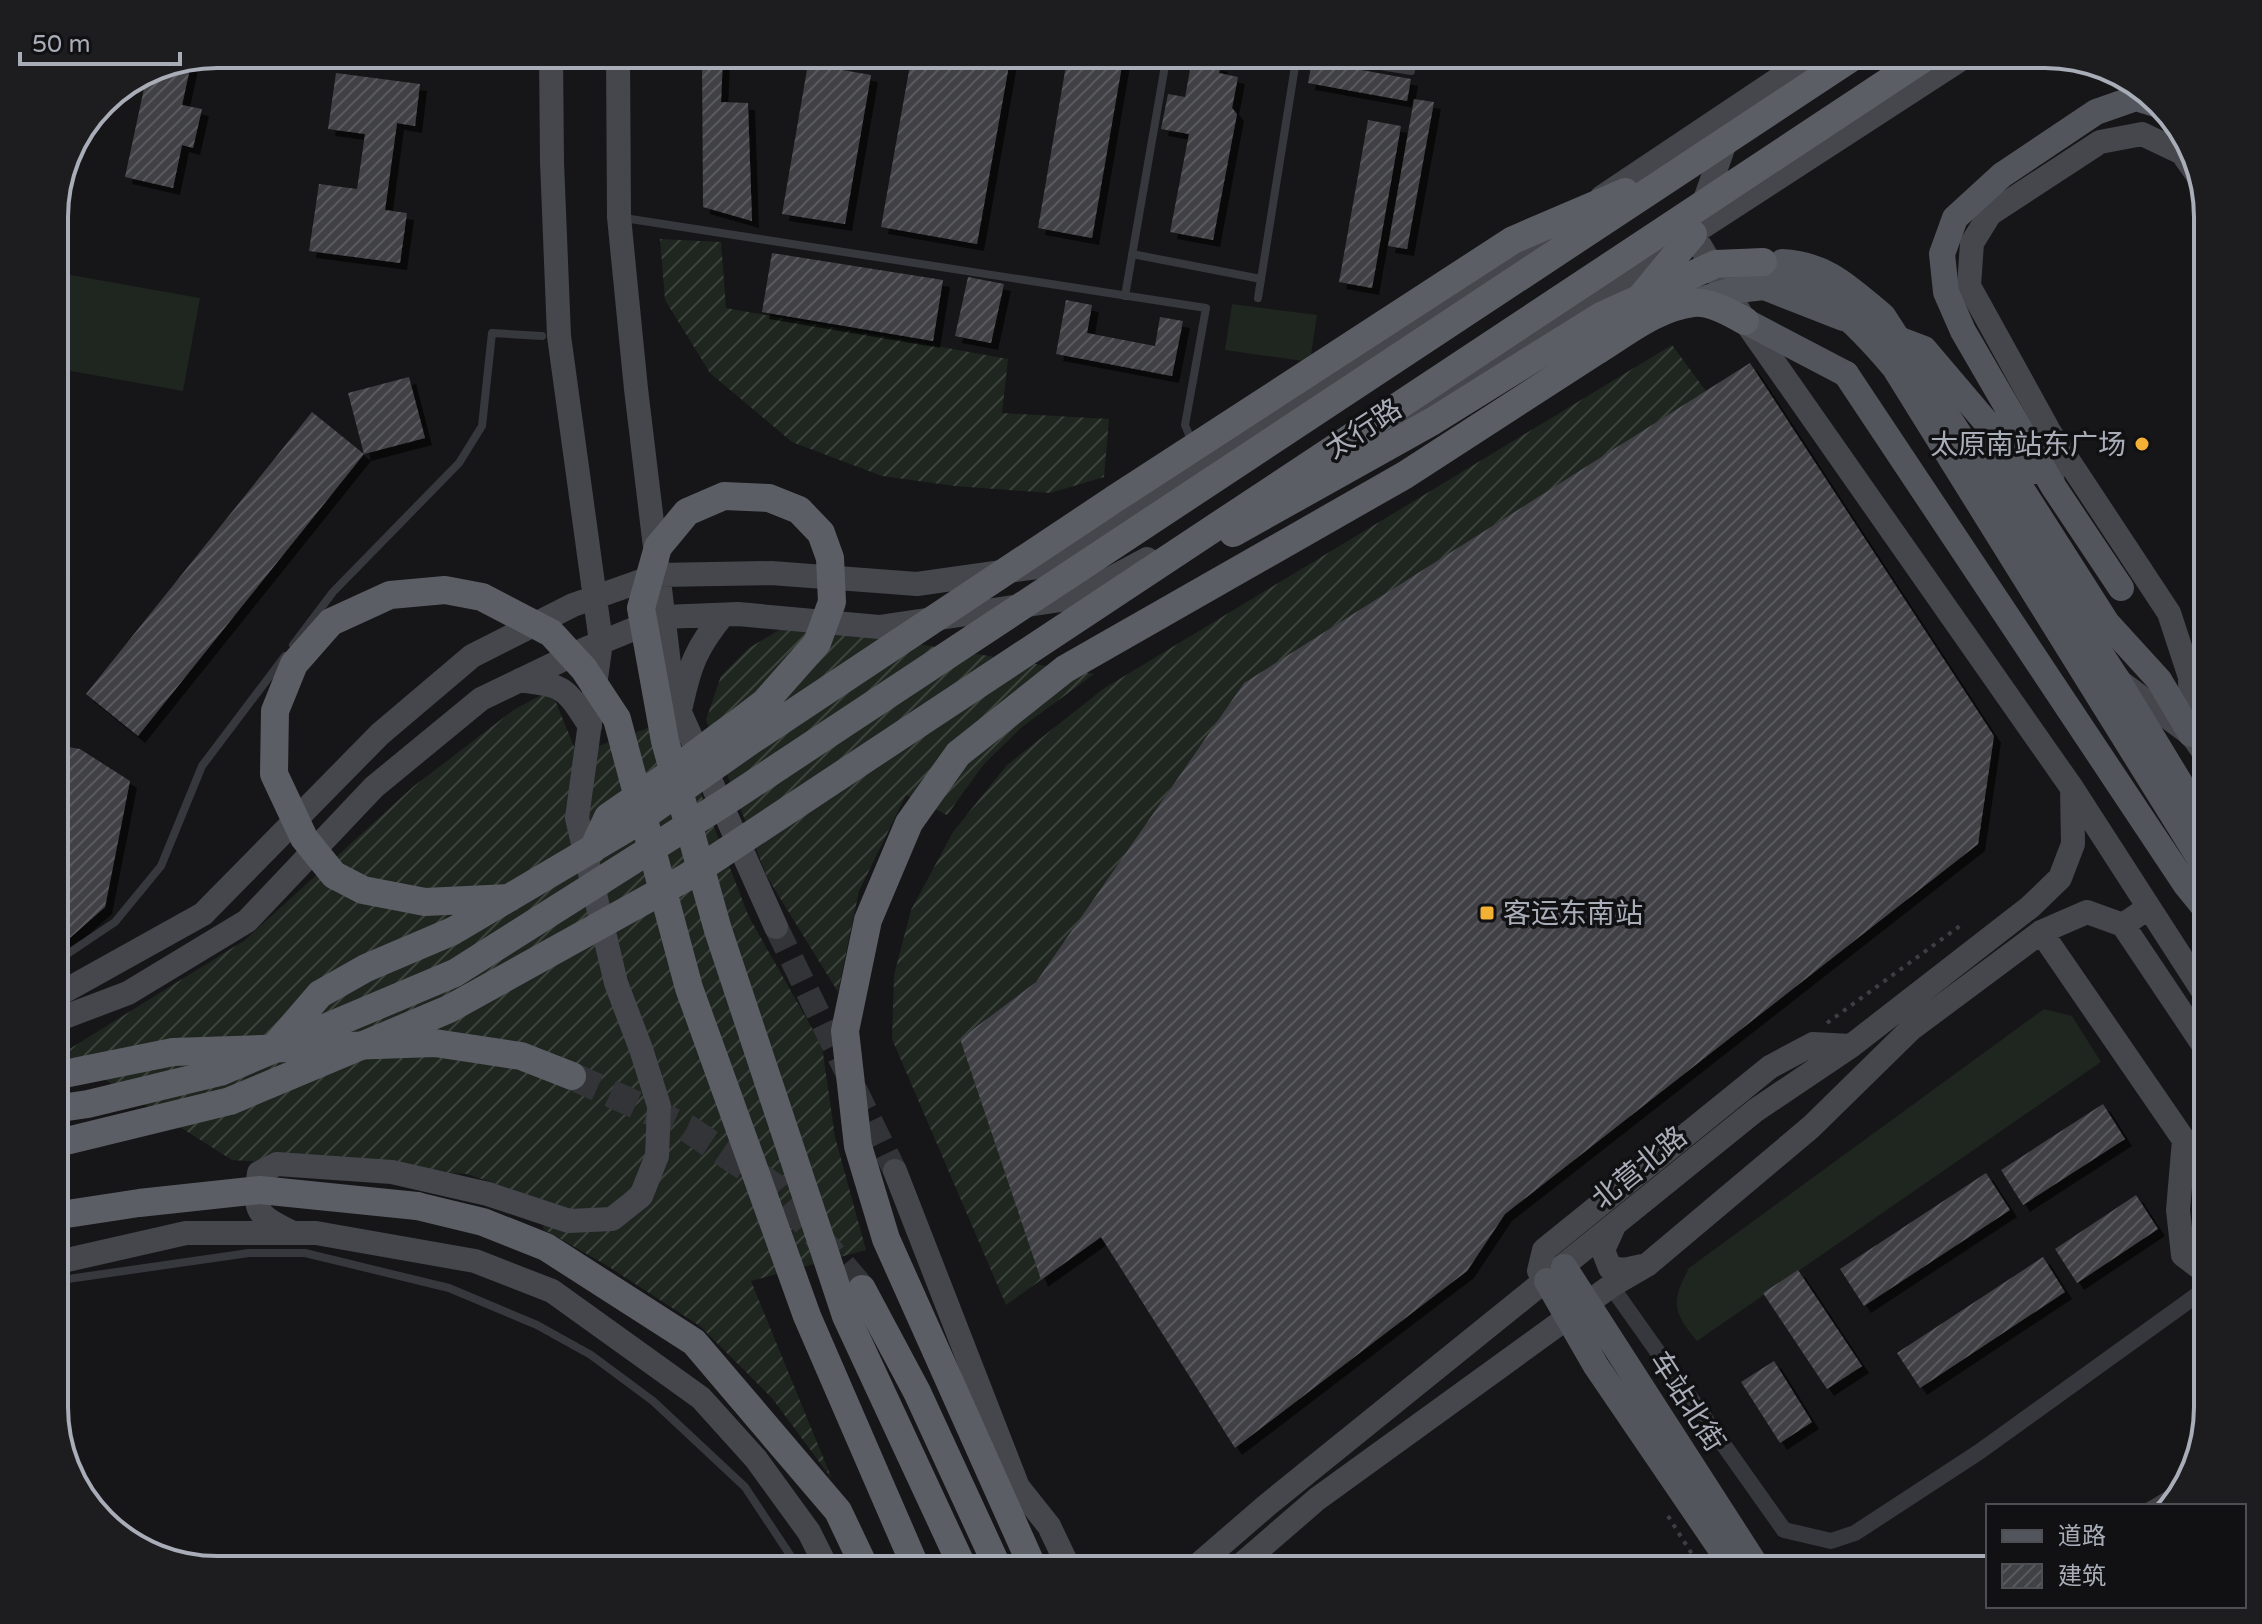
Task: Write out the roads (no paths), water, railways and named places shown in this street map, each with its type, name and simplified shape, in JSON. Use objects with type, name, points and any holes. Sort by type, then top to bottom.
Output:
[{"type":"highway","name":"太行路","points":[[68,1107],[220,1072],[455,973],[774,770],[1836,68]]},
{"type":"highway","name":"太行路","points":[[68,1141],[230,1101],[449,1009],[687,877],[1909,68]]},
{"type":"highway","points":[[271,1051],[320,994],[366,968],[453,931],[624,830],[762,733],[1239,415],[1513,240],[1692,163]]},
{"type":"highway","points":[[1598,350],[1693,234]]},
{"type":"highway","points":[[1100,601],[1261,518],[1420,428],[1601,316],[1716,264],[1763,262]]},
{"type":"highway","points":[[1028,1556],[886,1239],[858,1146],[845,1031],[868,920],[909,823],[958,754],[1065,669],[1405,475],[1650,317],[1691,303],[1726,311],[1745,321]]},
{"type":"highway","points":[[593,849],[608,817],[660,781],[672,772],[673,771],[685,763],[765,702],[817,643],[832,602],[830,558],[821,533],[799,510],[769,498],[724,496],[687,512],[658,547],[641,608],[665,741],[669,756],[673,770],[673,771],[677,785],[718,930],[846,1316],[957,1556]]},
{"type":"highway","points":[[509,898],[425,902],[363,890],[334,875],[304,838],[274,774],[275,711],[294,664],[331,622],[390,595],[445,590],[482,597],[551,633],[584,669],[617,719],[689,988],[807,1316],[911,1556]]},
{"type":"highway","points":[[68,1073],[173,1052],[435,1043],[521,1056],[572,1076]]},
{"type":"highway","points":[[68,1214],[260,1190],[417,1206],[483,1222],[546,1247],[694,1342],[838,1511],[859,1556]]},
{"type":"highway","points":[[862,1289],[917,1392],[993,1556]]},
{"type":"main road","points":[[293,1233],[264,1219],[255,1200],[259,1173],[277,1164],[392,1172],[488,1194],[569,1221],[612,1219],[641,1196],[657,1156],[659,1106],[616,983],[577,818],[601,642],[556,336],[551,68]]},
{"type":"main road","points":[[618,68],[619,217],[673,697],[776,927]]},
{"type":"main road","points":[[68,989],[203,914],[380,734],[472,656],[573,605],[658,575],[771,573],[917,584],[1037,567],[1127,522],[1202,467],[1738,105],[1786,68]]},
{"type":"main road","points":[[68,1016],[128,993],[247,921],[374,787],[481,699],[601,642],[663,617],[723,615],[879,627],[1074,598],[1400,424],[1948,68]]},
{"type":"main road","points":[[2121,588],[2053,486],[1963,331],[1946,292],[1942,254],[1955,218],[2002,175],[2096,112],[2135,98]]},
{"type":"main road","points":[[1693,234],[1738,105]]},
{"type":"main road","points":[[2179,152],[2142,134],[2100,142],[1990,214],[1972,243],[1969,286],[2048,429],[2169,613],[2190,677],[2191,734]]},
{"type":"main road","points":[[1693,234],[1745,321],[2072,788],[2194,978]]},
{"type":"main road","points":[[1763,262],[1803,263],[1836,277],[1883,316],[2117,679],[2194,806]]},
{"type":"main road","points":[[1763,262],[1808,285],[1846,313],[1894,367],[2194,849]]},
{"type":"main road","points":[[1691,303],[1728,291],[1764,287],[1924,349],[1997,435],[2053,486]]},
{"type":"main road","points":[[1745,321],[1846,374],[2194,894]]},
{"type":"main road","points":[[1962,393],[2107,623],[2159,680],[2194,738]]},
{"type":"main road","points":[[2048,429],[2053,486]]},
{"type":"main road","points":[[680,713],[690,664],[707,634],[723,615]]},
{"type":"main road","points":[[2117,679],[2191,734]]},
{"type":"main road","points":[[520,680],[556,685],[573,700],[590,726]]},
{"type":"main road","name":"北营北路","points":[[1209,1556],[1756,1110],[1851,1046],[2030,907],[2060,878],[2073,844],[2072,788]]},
{"type":"main road","points":[[2123,925],[2148,908]]},
{"type":"main road","points":[[1251,1556],[1317,1499],[1576,1310],[1647,1265],[1811,1127],[1911,1029],[2041,932],[2087,912],[2123,925],[2194,1031]]},
{"type":"main road","points":[[2041,932],[2184,1140],[2178,1210],[2183,1255],[2194,1263]]},
{"type":"main road","points":[[1555,1274],[1539,1271],[1544,1250],[1770,1067],[1813,1044],[1851,1046]]},
{"type":"main road","points":[[895,1171],[1018,1487],[1049,1526],[1063,1556]]},
{"type":"main road","points":[[1614,1226],[1603,1250],[1610,1268],[1624,1270],[1647,1265]]},
{"type":"main road","points":[[68,1260],[186,1233],[316,1233],[475,1261],[552,1291],[701,1398],[756,1459],[809,1532],[821,1556]]},
{"type":"main road","name":"车站北街","points":[[1555,1274],[1576,1310],[1749,1556]]},
{"type":"main road","points":[[1576,1310],[1596,1366],[1725,1556]]},
{"type":"street","points":[[1611,1286],[1784,1530],[1831,1541],[1855,1533],[1979,1452],[2194,1297]]},
{"type":"lane","points":[[1125,296],[1165,68]]},
{"type":"lane","points":[[1258,298],[1295,68]]},
{"type":"lane","points":[[1393,68],[1411,71]]},
{"type":"lane","points":[[619,217],[796,242],[1206,308],[1185,425],[1202,467]]},
{"type":"lane","points":[[1132,254],[1261,279]]},
{"type":"lane","points":[[68,954],[115,922],[161,866],[202,766],[333,592],[459,463],[482,426],[492,333],[556,336]]},
{"type":"lane","points":[[68,1279],[249,1253],[305,1253],[449,1288],[537,1325],[591,1355],[653,1401],[745,1487],[791,1556]]},
{"type":"tunnel","points":[[776,927],[895,1171]]},
{"type":"tunnel","points":[[572,1076],[687,1128],[776,1188],[862,1289]]},
{"type":"place","name":"太原南站东广场","points":[[2142,444]]},
{"type":"place","name":"客运东南站","points":[[1487,913]]}]
